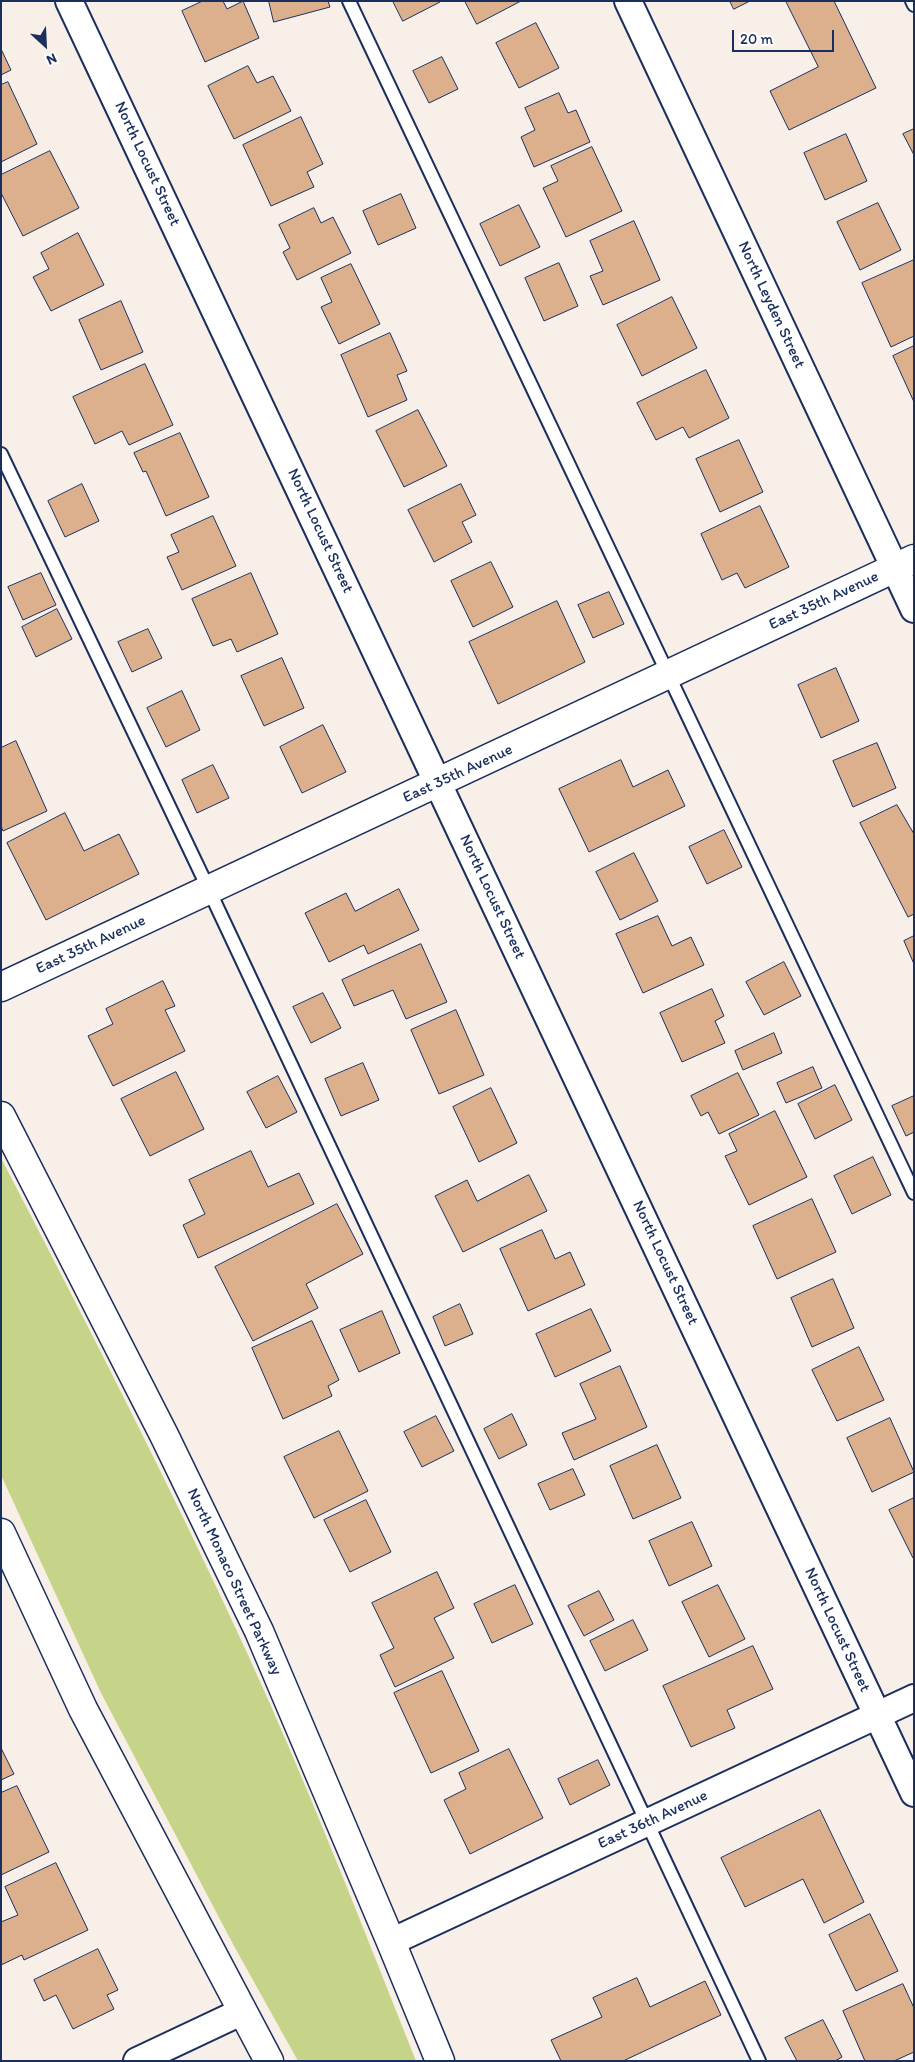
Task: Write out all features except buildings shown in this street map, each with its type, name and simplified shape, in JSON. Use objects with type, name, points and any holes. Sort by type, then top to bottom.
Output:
[{"type":"street","name":"North Locust Street","points":[[69,1],[439,782],[914,1793]]},
{"type":"street","name":"North Leyden Street","points":[[628,1],[904,564],[914,609]]},
{"type":"street","name":"East 35th Avenue","points":[[1,987],[904,564]]},
{"type":"street","name":"North Monaco Street Parkway","points":[[1,1116],[164,1435],[259,1631],[440,2061]]},
{"type":"street","points":[[1,1533],[83,1709],[269,2061]]},
{"type":"street","name":"East 36th Avenue","points":[[391,1942],[914,1698]]},
{"type":"street","points":[[137,2061],[242,2012]]},
{"type":"lane","points":[[349,1],[914,1193]]},
{"type":"lane","points":[[912,1],[914,5]]},
{"type":"lane","points":[[1,454],[209,890],[759,2061]]},
{"type":"green space","points":[[1,1158],[158,1467],[271,1705],[314,1806],[416,2061],[298,2061],[234,1946],[101,1693],[1,1475]]}]
